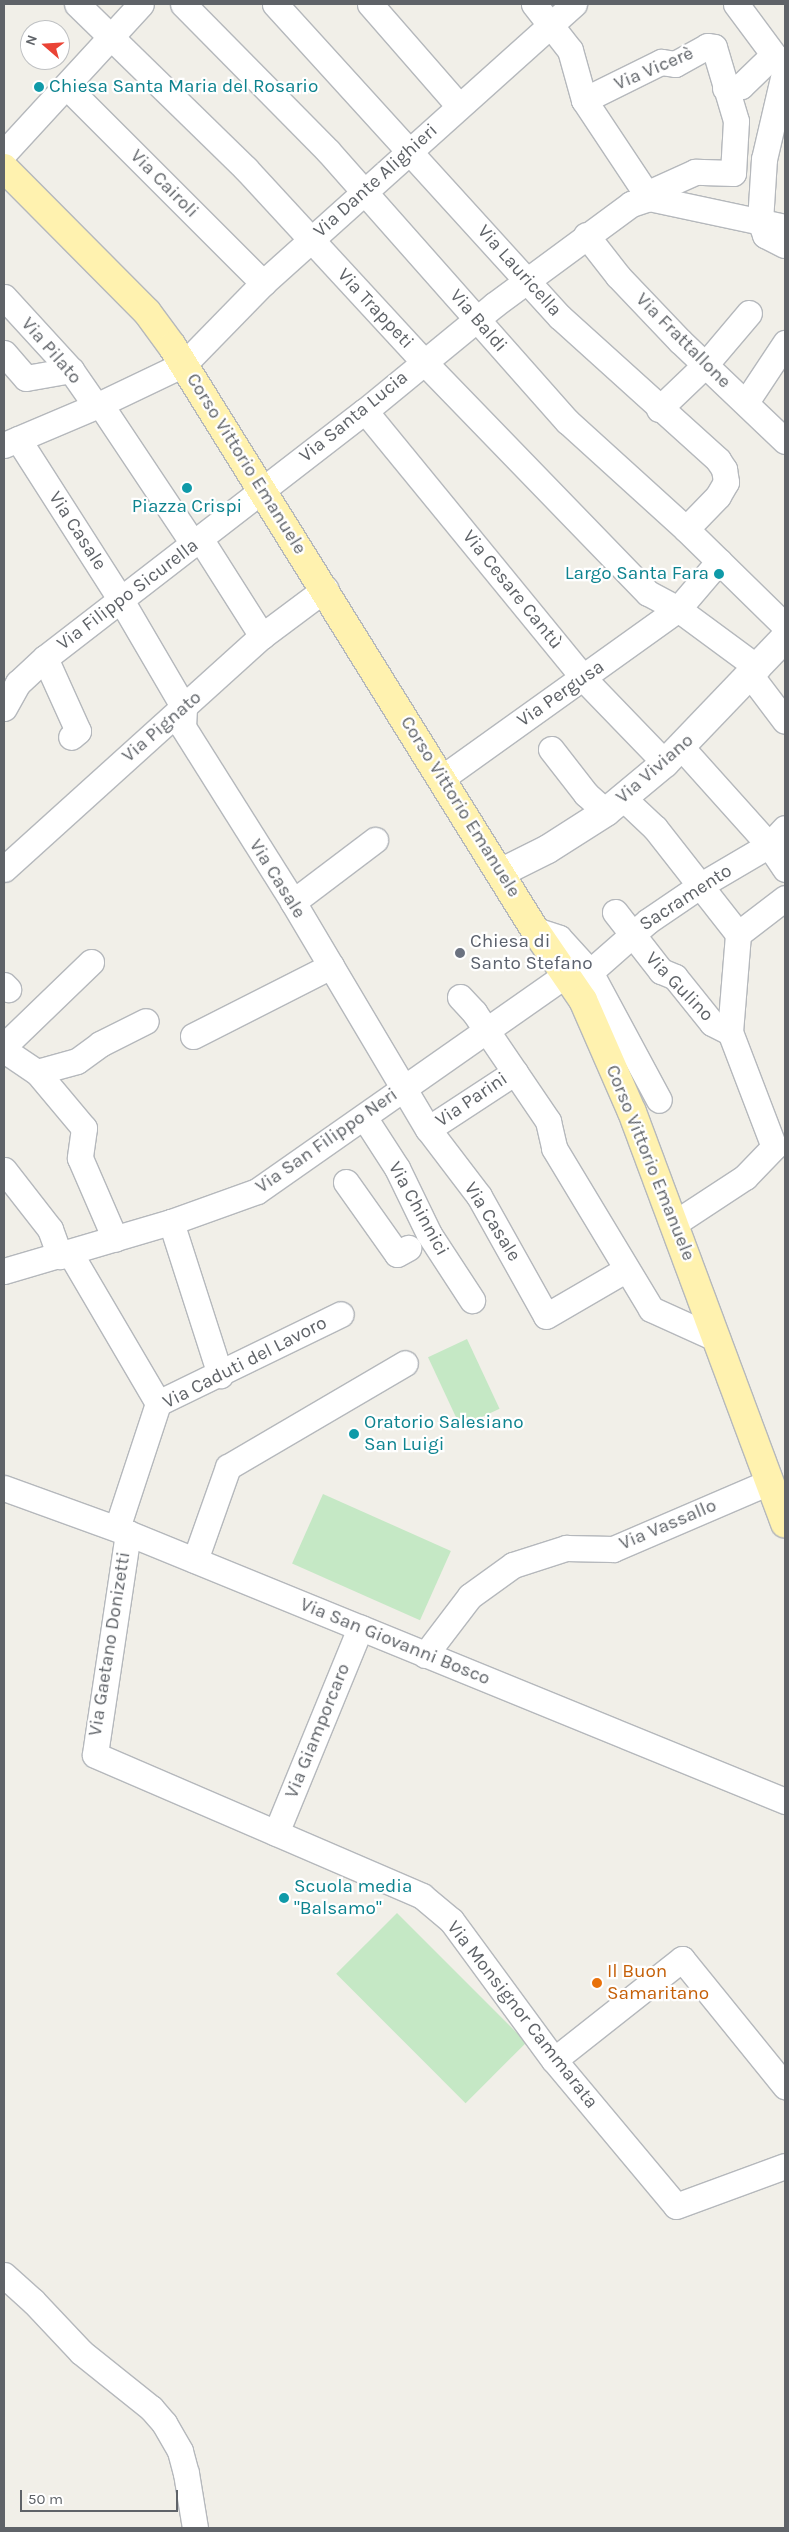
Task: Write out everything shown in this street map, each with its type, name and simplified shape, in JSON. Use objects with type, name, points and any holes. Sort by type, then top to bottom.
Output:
[{"type":"main road","name":"Corso Vittorio Emanuele","points":[[4,168],[147,312],[184,364],[502,872],[535,930],[578,974],[583,1000],[628,1103],[785,1523]]},
{"type":"main road","name":"Via Viviano","points":[[502,872],[548,849],[614,804],[674,756],[785,638]]},
{"type":"street","name":"Via Trappeti","points":[[77,4],[246,169],[423,361],[648,593],[678,609],[755,672],[785,721]]},
{"type":"street","points":[[4,153],[141,4]]},
{"type":"street","name":"Via Baldi","points":[[183,4],[365,192],[568,421],[686,529],[785,626]]},
{"type":"street","name":"Via Lauricella","points":[[275,4],[560,317],[724,469],[726,482],[718,496],[686,529]]},
{"type":"street","points":[[370,4],[459,106]]},
{"type":"street","points":[[534,4],[552,23],[570,50],[584,100],[647,196],[785,227]]},
{"type":"street","name":"Via Dante Alighieri","points":[[184,364],[263,283],[574,4]]},
{"type":"street","points":[[736,4],[781,65],[764,159],[760,221],[765,236],[785,246]]},
{"type":"street","name":"Via Vicerè","points":[[584,100],[660,62],[675,64],[707,46],[714,47],[726,88]]},
{"type":"street","points":[[726,88],[740,86],[781,65]]},
{"type":"street","name":"Via Cairoli","points":[[66,86],[263,283]]},
{"type":"street","name":"Via Santa Lucia","points":[[262,490],[365,411],[476,319],[586,235],[631,204],[695,172],[733,173],[736,122],[726,88]]},
{"type":"street","name":"Via Frattallone","points":[[586,235],[618,276],[705,365],[785,441]]},
{"type":"street","name":"Via Pilato","points":[[4,297],[71,370],[198,543],[262,636]]},
{"type":"street","points":[[659,409],[705,365],[749,313]]},
{"type":"street","points":[[746,402],[785,342]]},
{"type":"street","points":[[4,353],[26,378],[71,370]]},
{"type":"street","points":[[11,442],[98,406],[184,364]]},
{"type":"street","name":"Via Cesare Cantù","points":[[365,411],[584,679],[674,756],[777,837],[785,869]]},
{"type":"street","name":"Via Casale","points":[[11,442],[121,600],[184,708],[182,728],[293,902],[428,1129],[479,1196],[546,1316],[625,1270]]},
{"type":"street","name":"Via Filippo Sicurella","points":[[4,708],[11,681],[45,658],[198,543],[262,490]]},
{"type":"street","name":"Via Pergusa","points":[[443,777],[584,679],[678,609],[719,561]]},
{"type":"street","name":"Via Pignato","points":[[4,869],[262,636],[324,589]]},
{"type":"street","points":[[45,658],[78,731],[71,736]]},
{"type":"street","points":[[551,749],[586,794],[614,804],[655,828],[738,934],[730,1032],[774,1147],[744,1177],[674,1223]]},
{"type":"street","name":"Sacramento","points":[[578,974],[701,885],[777,837]]},
{"type":"street","points":[[293,902],[375,840]]},
{"type":"street","points":[[738,934],[785,898]]},
{"type":"street","name":"Via Gulino","points":[[615,912],[661,971],[675,977],[712,1023],[730,1032]]},
{"type":"street","points":[[4,1046],[91,962]]},
{"type":"street","points":[[193,1036],[331,966]]},
{"type":"street","points":[[578,974],[658,1100]]},
{"type":"street","name":"Via San Filippo Neri","points":[[4,1271],[171,1222],[257,1191],[486,1030],[578,974]]},
{"type":"street","points":[[460,997],[486,1030],[548,1121],[554,1148],[625,1270],[651,1309],[717,1339]]},
{"type":"street","points":[[37,1072],[77,1061],[100,1044],[146,1021]]},
{"type":"street","points":[[4,1050],[37,1072],[84,1128],[80,1158],[115,1239]]},
{"type":"street","name":"Via Parini","points":[[428,1129],[515,1072]]},
{"type":"street","name":"Via Chinnici","points":[[364,1117],[398,1168],[429,1234],[472,1300]]},
{"type":"street","points":[[4,1170],[50,1229],[158,1403]]},
{"type":"street","points":[[346,1182],[396,1254],[408,1248]]},
{"type":"street","points":[[171,1222],[220,1375]]},
{"type":"street","name":"Via Caduti del Lavoro","points":[[122,1530],[158,1403],[220,1375],[341,1314]]},
{"type":"street","points":[[195,1560],[228,1467],[406,1363]]},
{"type":"street","name":"Via Vassallo","points":[[425,1655],[470,1596],[513,1565],[566,1548],[613,1548],[769,1482]]},
{"type":"street","name":"Via San Giovanni Bosco","points":[[4,1488],[122,1530],[785,1801]]},
{"type":"street","name":"Via Gaetano Donizetti","points":[[95,1755],[122,1530]]},
{"type":"street","name":"Via Giamporcaro","points":[[276,1833],[360,1628]]},
{"type":"street","name":"Via Monsignor Cammarata","points":[[95,1755],[422,1896],[450,1920],[554,2060],[676,2206],[785,2166]]},
{"type":"street","points":[[554,2060],[682,1959],[785,2086]]},
{"type":"street","points":[[4,2275],[33,2300],[81,2352],[151,2408],[164,2423],[180,2452],[186,2473],[195,2528]]},
{"type":"green space","points":[[467,1339],[500,1409],[461,1427],[428,1357]]},
{"type":"green space","points":[[323,1494],[451,1551],[420,1620],[292,1563]]},
{"type":"green space","points":[[397,1913],[526,2042],[466,2103],[336,1974]]},
{"type":"place","name":"Chiesa Santa Maria del Rosario","points":[[39,87]]},
{"type":"place","name":"Piazza Crispi","points":[[187,488]]},
{"type":"place","name":"Largo Santa Fara","points":[[719,574]]},
{"type":"place","name":"Chiesa di Santo Stefano","points":[[460,953]]},
{"type":"place","name":"Oratorio Salesiano San Luigi","points":[[354,1434]]},
{"type":"place","name":"Scuola media \"Balsamo\"","points":[[284,1898]]},
{"type":"place","name":"Il Buon Samaritano","points":[[597,1983]]}]
